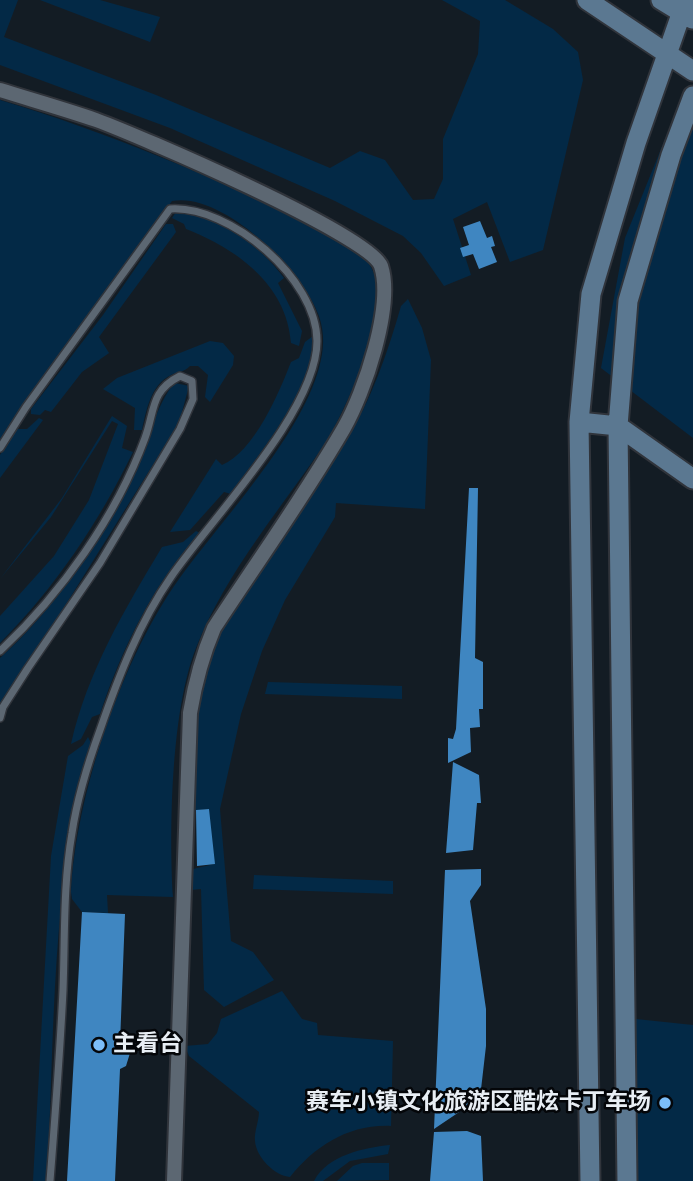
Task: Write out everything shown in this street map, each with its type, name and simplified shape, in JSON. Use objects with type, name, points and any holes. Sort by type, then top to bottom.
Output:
[{"type":"street","points":[[587,0],[693,71]]},
{"type":"street","points":[[590,1181],[579,422],[591,294],[636,143],[667,54],[687,11],[661,0]]},
{"type":"street","points":[[0,90],[118,130],[279,203],[367,248],[380,263],[383,278],[380,328],[345,426],[214,628],[203,654],[195,688],[190,713],[174,1181]]},
{"type":"street","points":[[627,1181],[618,426],[628,302],[671,155],[693,96]]},
{"type":"street","points":[[579,422],[618,426],[693,479]]},
{"type":"lane","points":[[0,447],[170,209],[188,208],[220,219],[246,235],[274,258],[295,282],[310,311],[317,337],[317,350],[295,406],[248,478],[171,577],[146,618],[100,730],[84,782],[72,832],[66,886],[50,1181]]},
{"type":"lane","points":[[0,650],[27,626],[96,533],[123,486],[145,436],[151,406],[167,382],[180,376],[192,381],[193,399],[180,429],[100,563],[28,668],[0,718]]},
{"type":"shaded area","points":[[0,0],[18,0],[4,37],[156,95],[330,168],[360,151],[385,160],[413,200],[434,199],[443,179],[443,139],[478,54],[480,21],[442,0],[505,0],[553,29],[578,52],[583,80],[543,250],[510,262],[487,202],[453,219],[471,275],[444,286],[421,253],[403,236],[335,201],[170,128],[0,65]]},
{"type":"shaded area","points":[[40,0],[100,0],[160,17],[150,42]]},
{"type":"shaded area","points":[[682,97],[693,105],[693,438],[601,368],[625,238]]},
{"type":"shaded area","points":[[0,100],[161,157],[278,210],[355,250],[368,262],[377,287],[377,307],[366,354],[330,436],[240,565],[223,592],[196,648],[181,704],[177,737],[171,838],[173,897],[107,895],[108,913],[82,912],[72,899],[71,892],[82,813],[105,729],[121,687],[158,611],[179,579],[278,450],[295,422],[319,368],[323,336],[319,316],[297,278],[259,238],[214,208],[192,201],[172,201],[0,439]]},
{"type":"shaded area","points":[[185,211],[240,236],[274,266],[284,278],[278,283],[302,331],[299,346],[291,343],[280,303],[269,286],[240,258],[186,229],[184,224],[172,218],[176,212]]},
{"type":"shaded area","points":[[166,224],[173,224],[176,232],[99,337],[109,353],[82,372],[51,412],[45,410],[40,415],[31,414],[31,409],[103,315]]},
{"type":"shaded area","points":[[408,299],[422,328],[431,360],[425,509],[336,503],[335,517],[285,600],[262,651],[241,714],[220,809],[231,941],[253,952],[274,980],[224,1007],[204,990],[201,889],[191,890],[189,870],[214,864],[208,809],[191,811],[193,739],[201,686],[218,638],[233,608],[354,427],[377,377],[401,306]]},
{"type":"shaded area","points":[[313,336],[312,356],[296,397],[270,440],[231,494],[224,492],[190,530],[170,532],[216,459],[222,465],[234,458],[255,435],[291,362],[299,358],[305,342]]},
{"type":"shaded area","points":[[210,341],[223,343],[234,356],[233,365],[210,402],[205,397],[208,375],[198,366],[190,366],[164,379],[150,399],[142,430],[134,430],[135,408],[103,389],[117,378]]},
{"type":"shaded area","points":[[175,383],[189,386],[179,423],[0,710],[0,658],[38,620],[90,552],[131,481],[162,402]]},
{"type":"shaded area","points":[[112,416],[127,426],[122,448],[133,452],[106,504],[74,553],[39,600],[0,643],[0,616],[54,556],[89,500],[118,424],[112,421],[51,517],[0,579],[62,498]]},
{"type":"shaded area","points":[[39,418],[43,420],[0,478],[0,455],[16,429],[27,429]]},
{"type":"shaded area","points":[[196,531],[200,533],[168,574],[141,618],[118,665],[100,714],[92,717],[81,739],[71,744],[97,666],[148,570],[162,547],[183,542]]},
{"type":"shaded area","points":[[268,682],[402,686],[402,699],[265,694]]},
{"type":"shaded area","points":[[88,737],[91,743],[68,851],[61,905],[47,1181],[33,1181],[51,856],[68,756],[83,745]]},
{"type":"shaded area","points":[[254,875],[393,881],[393,894],[253,889]]},
{"type":"shaded area","points":[[282,991],[302,1019],[317,1023],[318,1035],[393,1041],[391,1126],[361,1129],[334,1139],[310,1156],[290,1177],[273,1169],[256,1147],[259,1112],[189,1056],[185,1046],[208,1044],[217,1033],[221,1019]]},
{"type":"shaded area","name":"赛车小镇文化旅游区酷炫卡丁车场","points":[[636,1019],[693,1025],[693,1181],[637,1181]]},
{"type":"shaded area","points":[[390,1145],[388,1154],[350,1161],[323,1181],[314,1181],[328,1165],[347,1154]]},
{"type":"shaded area","points":[[362,1163],[389,1163],[389,1180],[337,1181],[353,1166]]},
{"type":"building","points":[[480,221],[487,238],[492,236],[495,246],[491,247],[497,262],[479,269],[473,254],[463,257],[460,248],[469,245],[463,227]]},
{"type":"building","points":[[469,488],[478,488],[475,658],[483,662],[483,709],[479,709],[480,727],[470,728],[471,752],[448,763],[448,738],[453,739],[456,729]]},
{"type":"building","points":[[453,762],[479,775],[481,803],[477,803],[473,850],[446,853]]},
{"type":"building","points":[[209,809],[215,864],[197,866],[196,810]]},
{"type":"building","points":[[481,869],[481,885],[470,901],[486,1009],[486,1046],[480,1098],[434,1129],[445,870]]},
{"type":"building","name":"主看台","points":[[82,912],[125,914],[120,1043],[130,1053],[126,1066],[120,1069],[115,1181],[67,1181]]},
{"type":"building","points":[[467,1131],[481,1136],[483,1181],[430,1181],[434,1132]]},
{"type":"place","name":"主看台","points":[[99,1045]]},
{"type":"place","name":"赛车小镇文化旅游区酷炫卡丁车场","points":[[665,1103]]}]
